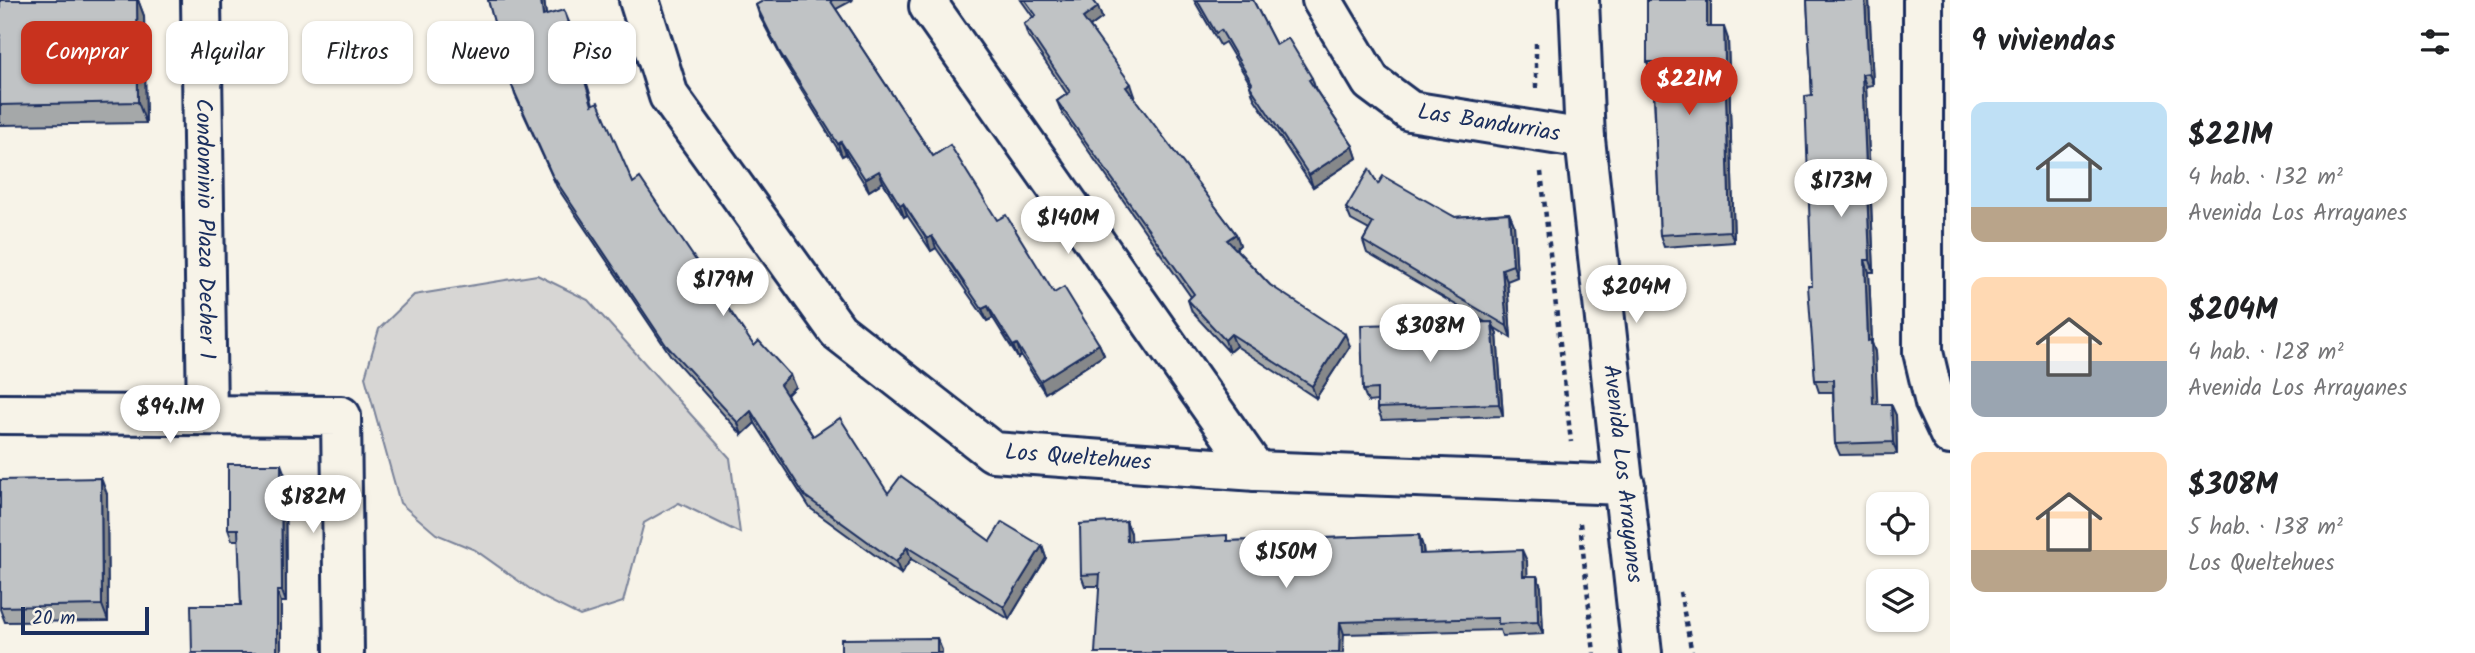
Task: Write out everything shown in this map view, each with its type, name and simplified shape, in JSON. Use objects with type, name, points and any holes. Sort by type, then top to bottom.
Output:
[{"type":"street","name":"Condominio Plaza Decher 1","points":[[201,0],[207,415]]},
{"type":"street","name":"Los Queltehues","points":[[639,0],[669,96],[838,331],[993,452],[1256,471],[1625,485]]},
{"type":"street","name":"Las Bandurrias","points":[[1322,0],[1371,82],[1410,111],[1585,139]]},
{"type":"street","name":"Avenida Los Arrayanes","points":[[1578,0],[1585,139],[1642,653]]},
{"type":"street","points":[[1923,0],[1937,176],[1923,352],[1935,403],[1950,435]]},
{"type":"street","points":[[929,6],[1256,471]]},
{"type":"street","points":[[0,414],[341,416],[344,653]]},
{"type":"path","points":[[1536,40],[1537,132],[1594,653]]},
{"type":"shaded area","points":[[537,275],[588,300],[730,458],[740,533],[679,503],[644,523],[623,602],[580,616],[540,596],[475,550],[436,534],[400,503],[365,377],[379,329],[414,295]]},
{"type":"building","points":[[0,0],[137,0],[137,21],[21,21],[21,84],[138,84],[138,102],[0,105]]},
{"type":"building","points":[[488,0],[541,0],[543,16],[564,10],[567,21],[548,21],[548,84],[586,84],[592,105],[598,102],[633,183],[640,178],[754,346],[759,341],[790,375],[780,385],[813,436],[840,418],[888,493],[901,476],[990,541],[1002,522],[1042,546],[1004,607],[907,547],[896,562],[805,496],[751,411],[738,423],[666,345],[552,175],[511,84],[534,84],[534,21],[494,21]]},
{"type":"building","points":[[765,0],[830,0],[933,156],[950,145],[997,220],[1006,215],[1054,293],[1064,287],[1099,344],[1040,381],[1017,344],[1013,346],[988,306],[982,309],[932,236],[927,239],[903,203],[900,205],[879,171],[865,179],[841,142],[838,144],[779,51],[756,5]]},
{"type":"building","points":[[1025,0],[1093,0],[1098,7],[1083,18],[1131,84],[1126,87],[1236,234],[1227,240],[1270,285],[1345,334],[1312,386],[1231,334],[1225,340],[1188,300],[1194,294],[1057,101],[1070,92],[1024,24],[1036,15]]},
{"type":"building","points":[[1197,0],[1253,0],[1276,45],[1288,38],[1312,78],[1309,80],[1353,146],[1309,175],[1250,86],[1252,83],[1221,30],[1216,33]]},
{"type":"building","points":[[1647,0],[1707,0],[1707,27],[1724,27],[1730,231],[1660,235],[1653,62],[1647,62]]},
{"type":"building","points":[[1807,0],[1865,0],[1869,73],[1862,74],[1870,260],[1865,260],[1868,341],[1871,340],[1873,404],[1891,404],[1893,442],[1835,444],[1833,380],[1815,380],[1808,286],[1812,286],[1805,96],[1812,95]]},
{"type":"building","points":[[1369,169],[1378,184],[1383,176],[1455,217],[1509,213],[1513,265],[1502,269],[1507,326],[1363,241],[1373,223],[1346,208]]},
{"type":"building","points":[[1492,322],[1499,404],[1377,408],[1377,389],[1363,390],[1361,325]]},
{"type":"building","points":[[228,464],[281,464],[282,591],[277,591],[277,653],[192,653],[191,605],[241,605],[238,529],[228,529]]},
{"type":"building","points":[[101,478],[102,605],[0,607],[0,480]]},
{"type":"building","points":[[1126,521],[1127,541],[1227,535],[1227,541],[1419,535],[1420,554],[1522,550],[1523,576],[1537,576],[1538,622],[1498,624],[1498,618],[1340,622],[1339,653],[1095,653],[1100,574],[1081,575],[1080,524]]},
{"type":"building","points":[[937,638],[937,653],[841,653],[841,639]]}]
